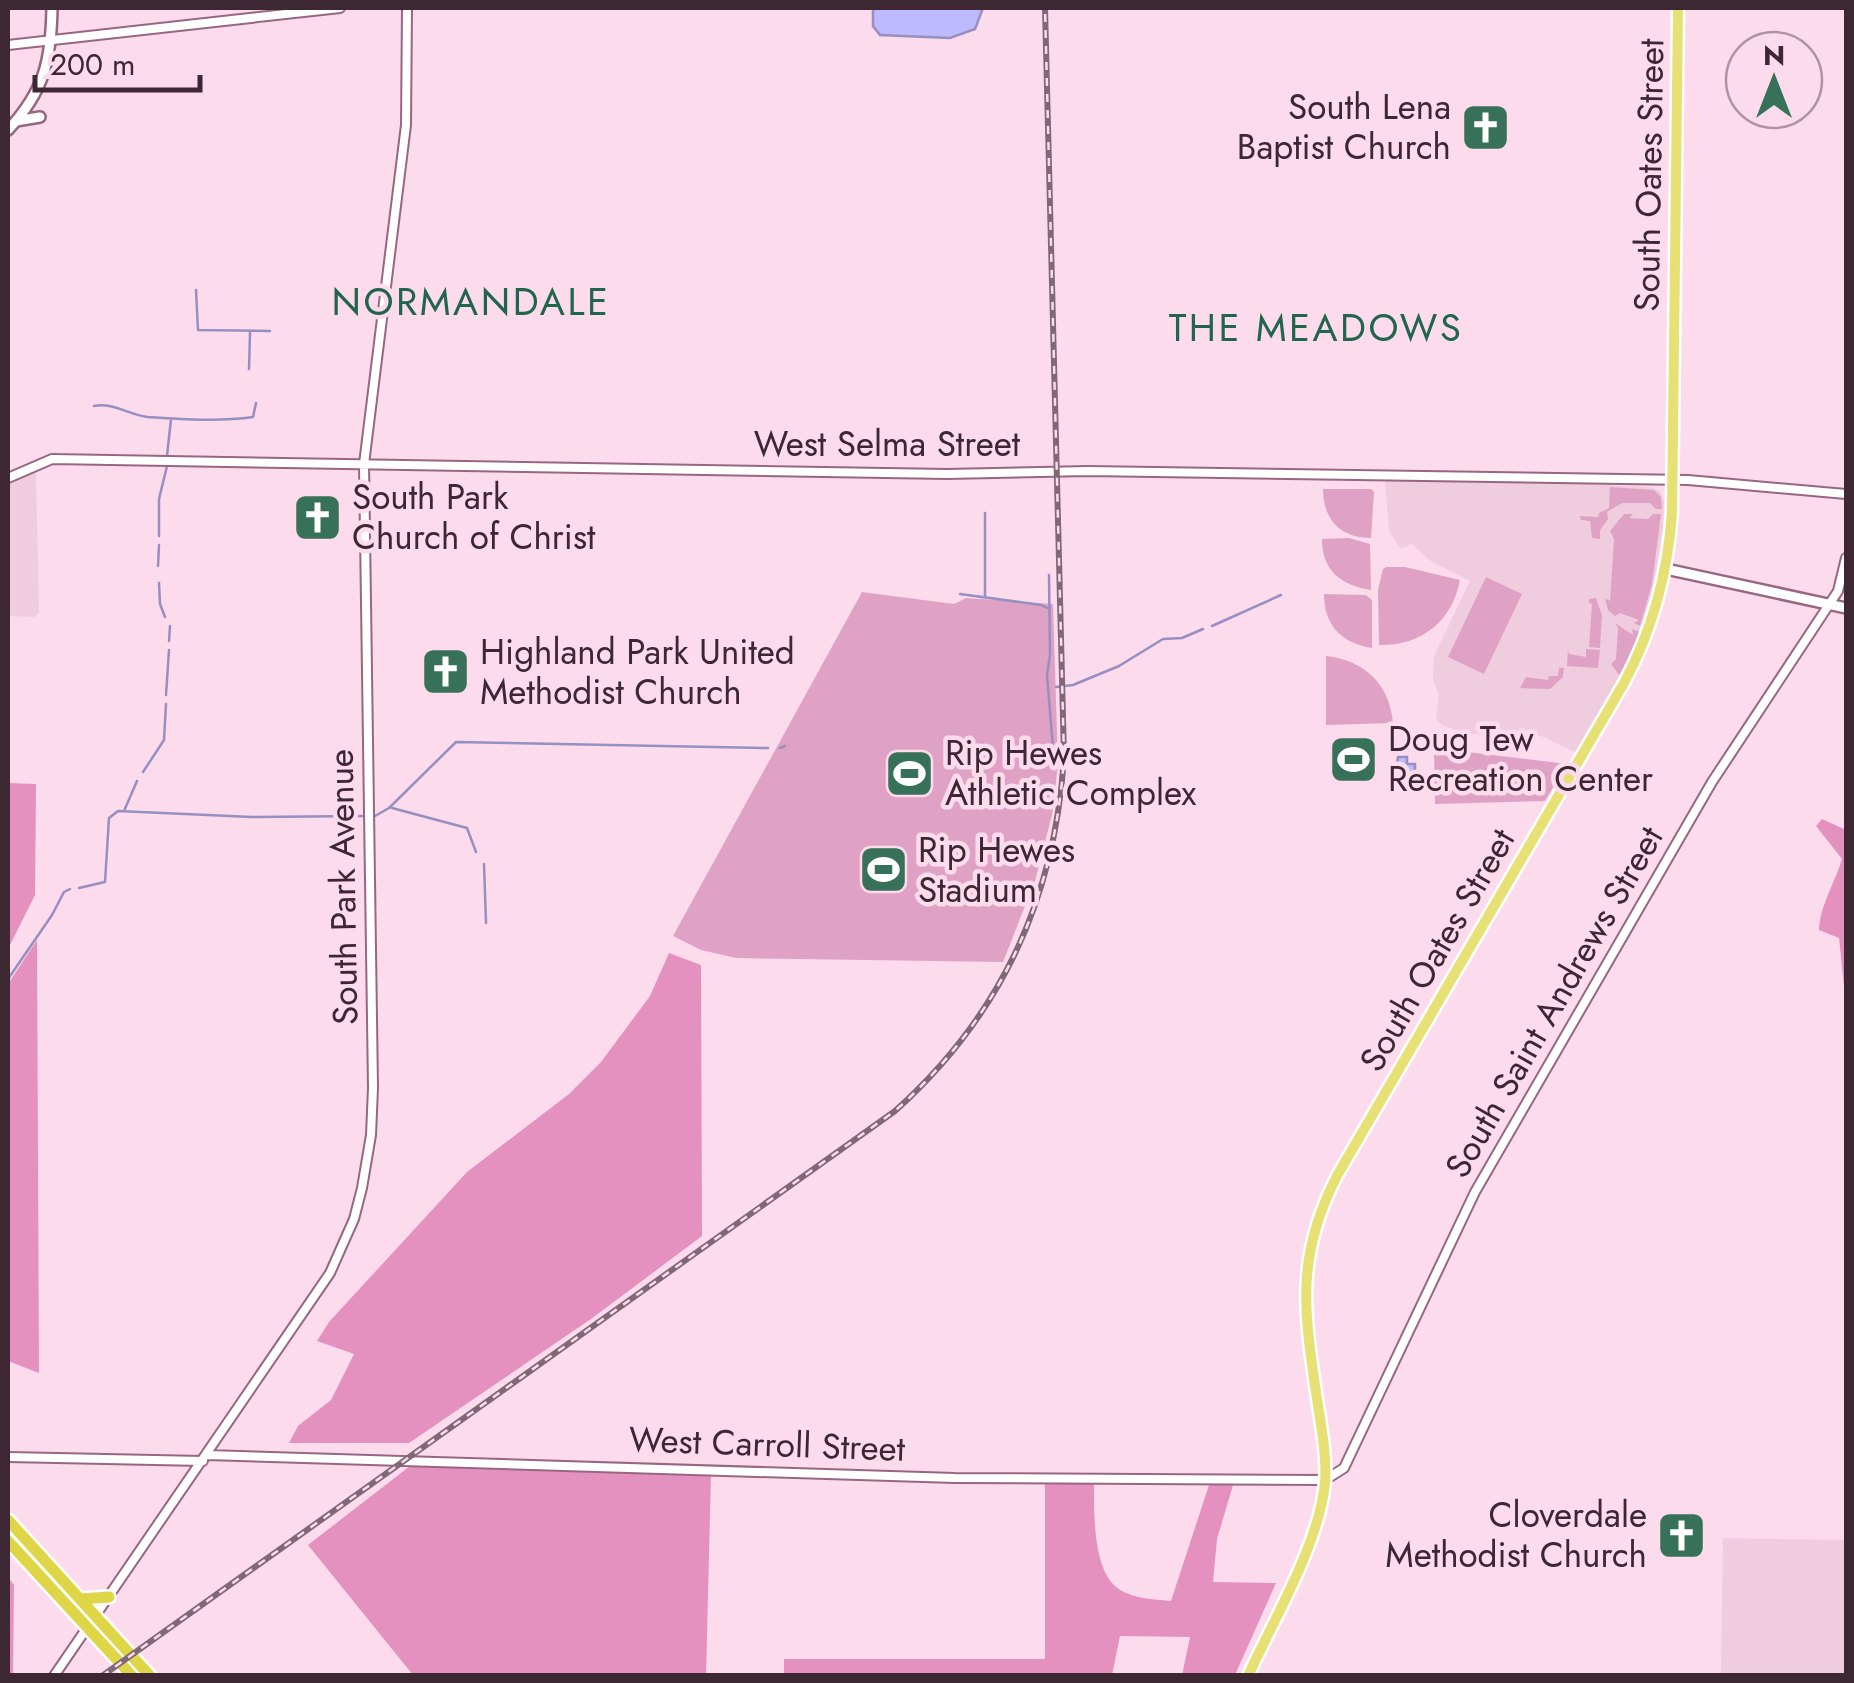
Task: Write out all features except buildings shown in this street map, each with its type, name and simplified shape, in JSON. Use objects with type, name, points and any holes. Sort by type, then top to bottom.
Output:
[{"type":"highway","points":[[8,1520],[80,1599],[91,1621],[132,1676]]},
{"type":"highway","points":[[8,1541],[41,1577],[150,1676]]},
{"type":"highway","points":[[41,1577],[51,1568]]},
{"type":"highway","points":[[80,1599],[108,1597]]},
{"type":"main road","points":[[8,130],[42,84],[52,40],[52,8]]},
{"type":"main road","name":"South Oates Street","points":[[1248,1676],[1314,1529],[1325,1480],[1305,1295],[1307,1258],[1319,1216],[1346,1162],[1634,665],[1656,610],[1666,569],[1672,481],[1678,8]]},
{"type":"main road","points":[[16,121],[40,117]]},
{"type":"main road","points":[[1666,569],[1846,608]]},
{"type":"street","points":[[8,45],[340,8]]},
{"type":"street","name":"South Park Avenue","points":[[54,1676],[330,1273],[354,1219],[368,1162],[373,1088],[364,464],[406,125],[407,8]]},
{"type":"street","name":"West Selma Street","points":[[8,478],[52,459],[947,474],[1088,471],[1688,480],[1846,494]]},
{"type":"street","name":"South Saint Andrews Street","points":[[1325,1480],[1344,1468],[1475,1192],[1712,782],[1838,591],[1846,558]]},
{"type":"street","name":"West Carroll Street","points":[[8,1457],[205,1458],[956,1478],[1325,1480]]},
{"type":"shaded area","points":[[33,471],[39,613],[34,617],[8,616],[8,481]]},
{"type":"shaded area","points":[[1385,481],[1567,483],[1650,487],[1660,491],[1664,501],[1663,528],[1649,612],[1622,675],[1577,753],[1541,736],[1467,734],[1436,719],[1439,695],[1433,680],[1434,656],[1470,581],[1429,560],[1412,544],[1401,549],[1389,531]]},
{"type":"shaded area","points":[[1610,487],[1654,490],[1661,497],[1662,509],[1650,503],[1622,503],[1607,512],[1600,539],[1592,538],[1590,521],[1581,520],[1580,516],[1598,517],[1609,508]]},
{"type":"shaded area","points":[[1323,489],[1374,492],[1371,538],[1351,535],[1336,525],[1326,510]]},
{"type":"shaded area","points":[[1624,514],[1648,519],[1661,514],[1652,584],[1640,626],[1634,623],[1639,620],[1620,613],[1615,616],[1608,610],[1605,598],[1610,601],[1614,539],[1610,531]]},
{"type":"shaded area","points":[[1349,538],[1370,544],[1371,590],[1342,580],[1325,560],[1322,539]]},
{"type":"shaded area","points":[[1386,567],[1405,567],[1460,580],[1450,608],[1432,629],[1408,641],[1379,645],[1378,590]]},
{"type":"shaded area","points":[[1486,577],[1522,594],[1484,674],[1448,657]]},
{"type":"shaded area","name":"Rip Hewes Athletic Complex","points":[[862,592],[954,604],[966,598],[1053,604],[1058,765],[1052,815],[1035,881],[1003,962],[736,958],[701,950],[673,936]]},
{"type":"shaded area","points":[[1324,594],[1366,595],[1372,600],[1372,648],[1352,642],[1337,631],[1327,615]]},
{"type":"shaded area","points":[[1596,598],[1602,615],[1600,648],[1589,647],[1589,599]]},
{"type":"shaded area","points":[[1615,623],[1633,635],[1632,629],[1638,631],[1640,636],[1620,676],[1611,664],[1616,659]]},
{"type":"shaded area","points":[[1568,649],[1569,654],[1586,657],[1586,649],[1600,650],[1598,668],[1567,666]]},
{"type":"shaded area","points":[[1326,656],[1352,663],[1373,677],[1387,697],[1393,723],[1326,725]]},
{"type":"shaded area","points":[[1559,668],[1564,668],[1563,677],[1550,689],[1520,688],[1526,677],[1548,680],[1549,676],[1558,676]]},
{"type":"shaded area","points":[[1434,748],[1567,764],[1545,801],[1435,804]]},
{"type":"shaded area","points":[[8,783],[36,784],[35,895],[8,949]]},
{"type":"shaded area","points":[[1822,819],[1846,830],[1846,1006],[1839,938],[1819,930],[1842,859],[1816,826]]},
{"type":"shaded area","points":[[37,940],[39,1373],[8,1361],[8,984]]},
{"type":"shaded area","points":[[669,953],[701,965],[702,1236],[591,1319],[409,1443],[289,1443],[298,1426],[331,1400],[354,1354],[317,1341],[329,1322],[467,1172],[569,1094],[601,1062],[650,996]]},
{"type":"shaded area","points":[[410,1466],[711,1475],[706,1675],[413,1675],[308,1545]]},
{"type":"shaded area","points":[[1045,1482],[1094,1483],[1096,1535],[1101,1562],[1112,1583],[1140,1597],[1171,1601],[1209,1485],[1233,1485],[1217,1539],[1213,1582],[1276,1583],[1235,1675],[1182,1675],[1190,1637],[1120,1636],[1112,1675],[784,1676],[784,1659],[1045,1659]]},
{"type":"shaded area","points":[[1723,1538],[1846,1540],[1846,1675],[1721,1675]]},
{"type":"shaded area","points":[[8,1577],[14,1585],[13,1675],[8,1675]]},
{"type":"water","points":[[873,8],[983,8],[975,29],[950,38],[880,35],[873,26]]},
{"type":"water","points":[[1398,757],[1407,757],[1407,764],[1415,764],[1415,777],[1389,777],[1389,764],[1397,764]]},
{"type":"waterway","points":[[196,290],[198,330],[270,331]]},
{"type":"waterway","points":[[249,369],[250,333]]},
{"type":"waterway","points":[[94,406],[148,417],[214,420],[253,417],[256,403]]},
{"type":"waterway","points":[[167,456],[171,419]]},
{"type":"waterway","points":[[159,536],[159,499],[167,466]]},
{"type":"waterway","points":[[985,513],[985,596]]},
{"type":"waterway","points":[[158,566],[159,545]]},
{"type":"waterway","points":[[1049,575],[1047,675],[1054,760]]},
{"type":"waterway","points":[[159,583],[165,617]]},
{"type":"waterway","points":[[960,594],[1047,608]]},
{"type":"waterway","points":[[1212,626],[1281,595]]},
{"type":"waterway","points":[[169,641],[170,626]]},
{"type":"waterway","points":[[1056,687],[1073,685],[1119,666],[1163,639],[1182,638],[1203,629]]},
{"type":"waterway","points":[[166,695],[169,650]]},
{"type":"waterway","points":[[143,772],[164,740],[166,704]]},
{"type":"waterway","points":[[375,816],[389,808],[456,742],[768,748]]},
{"type":"waterway","points":[[780,748],[785,746]]},
{"type":"waterway","points":[[124,811],[137,781]]},
{"type":"waterway","points":[[392,808],[467,828],[476,852]]},
{"type":"waterway","points":[[79,888],[105,882],[109,818],[118,811],[252,817],[363,816]]},
{"type":"waterway","points":[[484,864],[486,923]]},
{"type":"waterway","points":[[8,979],[64,892],[70,889]]},
{"type":"railway","points":[[102,1676],[895,1111],[965,1036],[993,995],[1035,906],[1059,809],[1064,757],[1045,8]]},
{"type":"place","name":"South Lena Baptist Church","points":[[1486,127]]},
{"type":"place","name":"South Park Church of Christ","points":[[317,517]]},
{"type":"place","name":"Highland Park United Methodist Church","points":[[445,672]]},
{"type":"place","name":"Doug Tew Recreation Center","points":[[1353,759]]},
{"type":"place","name":"Rip Hewes Athletic Complex","points":[[910,773]]},
{"type":"place","name":"Rip Hewes Stadium","points":[[883,870]]},
{"type":"place","name":"Cloverdale Methodist Church","points":[[1682,1535]]},
{"type":"district","name":"NORMANDALE","points":[[471,301]]},
{"type":"district","name":"THE MEADOWS","points":[[1316,327]]}]
